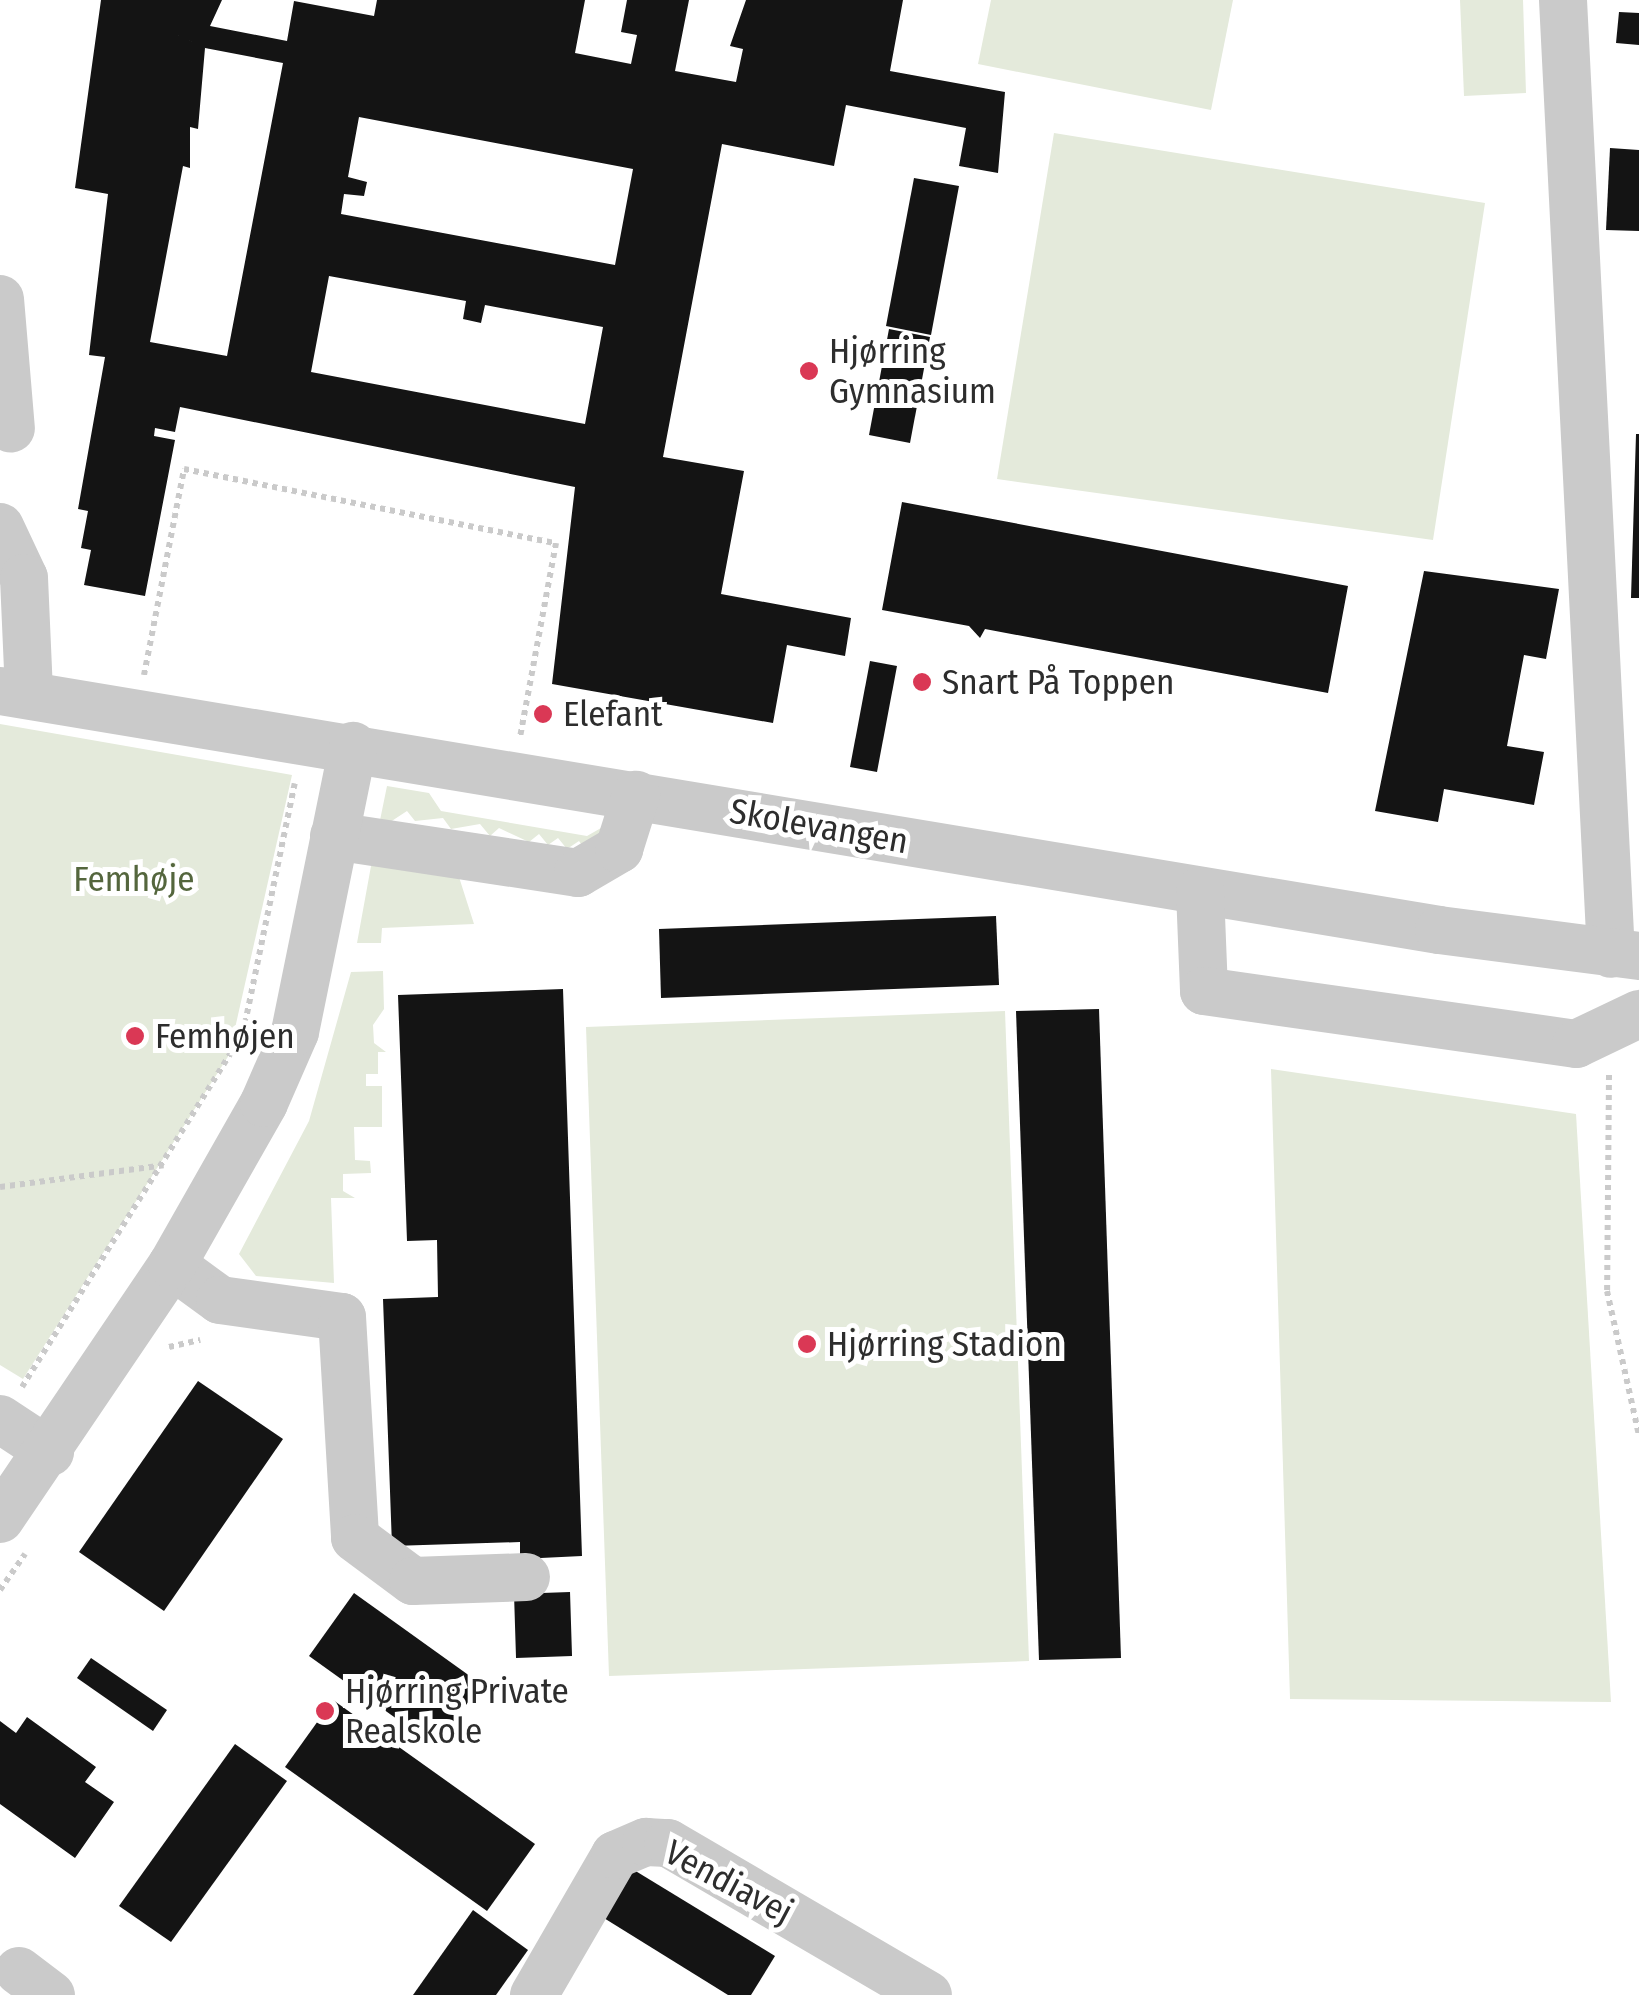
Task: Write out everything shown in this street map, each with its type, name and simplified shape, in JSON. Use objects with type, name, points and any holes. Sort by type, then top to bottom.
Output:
[{"type":"street","points":[[1563,0],[1625,955]]},
{"type":"street","points":[[0,300],[11,429]]},
{"type":"street","points":[[0,528],[24,578],[12,608],[14,692]]},
{"type":"street","name":"Skolevangen","points":[[14,692],[1200,891],[1625,955]]},
{"type":"street","points":[[17,1530],[50,1452],[172,1264],[295,1032],[353,746]]},
{"type":"street","points":[[334,836],[578,873],[619,849],[636,794]]},
{"type":"street","points":[[1200,891],[1204,992],[1576,1044],[1624,1020]]},
{"type":"street","points":[[172,1264],[220,1300],[342,1317],[355,1538],[413,1581],[526,1577]]},
{"type":"street","points":[[1,1420],[50,1452]]},
{"type":"street","name":"Vendiavej","points":[[534,1995],[615,1855],[646,1842],[668,1843],[928,1995]]},
{"type":"path","points":[[137,710],[184,470],[556,542],[514,774]]},
{"type":"path","points":[[1,1420],[164,1164],[246,1025],[304,738]]},
{"type":"path","points":[[1624,1020],[1607,1291],[1639,1435]]},
{"type":"path","points":[[0,1187],[164,1164]]},
{"type":"path","points":[[162,1353],[213,1340]]},
{"type":"path","points":[[0,1590],[17,1530]]},
{"type":"green space","points":[[991,0],[1233,0],[1211,110],[978,64]]},
{"type":"green space","points":[[1460,0],[1523,0],[1526,93],[1464,96]]},
{"type":"green space","points":[[1054,133],[1485,203],[1433,540],[997,479]]},
{"type":"green space","name":"Femhøje","points":[[0,724],[292,775],[229,1055],[23,1379],[0,1365]]},
{"type":"green space","points":[[387,786],[429,793],[441,811],[587,836],[608,824],[586,851],[579,841],[567,849],[558,838],[548,845],[539,834],[529,842],[499,828],[490,836],[480,824],[451,829],[443,818],[415,821],[407,811],[378,830]]},
{"type":"green space","points":[[373,855],[459,877],[474,924],[382,928],[381,943],[357,943]]},
{"type":"green space","points":[[383,971],[384,1009],[373,1025],[374,1043],[386,1052],[378,1052],[378,1074],[366,1074],[366,1086],[382,1086],[382,1127],[354,1127],[355,1160],[370,1161],[371,1173],[343,1174],[343,1191],[355,1198],[331,1198],[334,1283],[256,1276],[239,1254],[309,1121],[351,972]]},
{"type":"green space","name":"Hjørring Stadion","points":[[1005,1011],[1029,1661],[609,1676],[586,1027]]},
{"type":"green space","points":[[1271,1069],[1576,1114],[1611,1702],[1290,1699]]},
{"type":"building","points":[[101,0],[222,0],[210,26],[287,41],[294,1],[374,16],[377,0],[585,0],[575,53],[631,64],[637,35],[621,32],[627,0],[689,0],[675,71],[736,82],[743,49],[730,46],[746,0],[903,0],[890,71],[1005,92],[998,173],[959,166],[966,128],[846,105],[834,166],[722,144],[663,457],[744,471],[721,594],[851,618],[845,656],[787,645],[773,723],[552,684],[575,487],[180,407],[175,432],[155,428],[154,436],[175,440],[145,596],[84,585],[91,550],[81,548],[88,511],[78,509],[105,357],[89,355],[108,194],[75,188]],"holes":[[[205,48],[283,63],[227,356],[150,342],[183,166],[190,168],[190,127],[198,129]],[[359,117],[633,169],[615,265],[341,214],[344,194],[364,196],[367,182],[348,177]],[[329,276],[466,301],[463,319],[481,323],[485,305],[603,327],[585,424],[311,372]]]},
{"type":"building","points":[[1619,12],[1639,13],[1639,45],[1616,43]]},
{"type":"building","points":[[1610,148],[1639,150],[1639,231],[1606,230]]},
{"type":"building","points":[[914,178],[959,186],[931,335],[886,326]]},
{"type":"building","points":[[889,329],[930,337],[910,443],[869,435]]},
{"type":"building","points":[[1636,434],[1639,598],[1631,598]]},
{"type":"building","points":[[902,502],[1348,586],[1328,693],[985,629],[980,638],[969,626],[882,610]]},
{"type":"building","points":[[1424,571],[1559,589],[1546,659],[1524,655],[1507,746],[1544,752],[1534,805],[1444,789],[1438,822],[1375,811]]},
{"type":"building","points":[[870,661],[897,666],[877,772],[850,767]]},
{"type":"building","points":[[996,916],[999,985],[661,998],[659,929]]},
{"type":"building","points":[[563,989],[582,1556],[520,1559],[520,1542],[392,1546],[383,1299],[438,1297],[437,1240],[407,1241],[398,995]]},
{"type":"building","points":[[1099,1009],[1121,1658],[1039,1660],[1016,1011]]},
{"type":"building","points":[[198,1381],[283,1439],[164,1611],[79,1552]]},
{"type":"building","points":[[570,1592],[572,1656],[516,1658],[514,1594]]},
{"type":"building","points":[[354,1593],[481,1684],[436,1747],[309,1656]]},
{"type":"building","points":[[91,1658],[167,1710],[153,1731],[77,1678]]},
{"type":"building","points":[[333,1700],[535,1844],[487,1911],[285,1767]]},
{"type":"building","points":[[27,1717],[96,1767],[85,1782],[114,1802],[75,1858],[0,1804],[0,1721],[16,1733]]},
{"type":"building","points":[[235,1744],[287,1781],[171,1942],[119,1906]]},
{"type":"building","points":[[629,1867],[775,1956],[751,1995],[728,1995],[599,1915]]},
{"type":"building","points":[[473,1910],[528,1950],[496,1995],[413,1995]]},
{"type":"place","name":"Hjørring Gymnasium","points":[[809,371]]},
{"type":"place","name":"Snart På Toppen","points":[[922,682]]},
{"type":"place","name":"Elefant","points":[[543,714]]},
{"type":"place","name":"Femhøjen","points":[[135,1036]]},
{"type":"place","name":"Hjørring Stadion","points":[[807,1344]]},
{"type":"place","name":"Hjørring Private Realskole","points":[[325,1711]]}]
